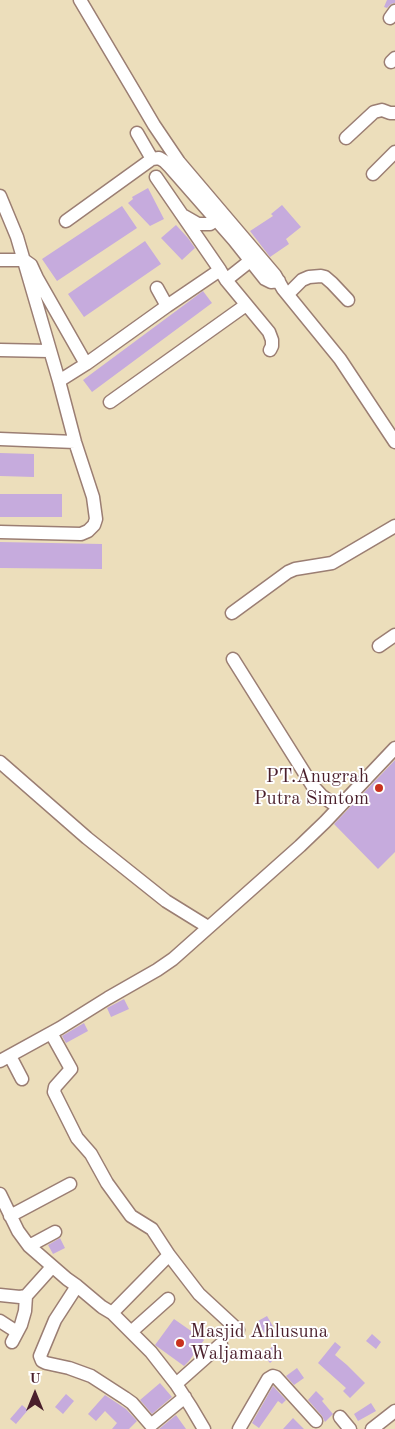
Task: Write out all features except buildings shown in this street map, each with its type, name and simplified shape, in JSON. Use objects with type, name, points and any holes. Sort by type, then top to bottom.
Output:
[{"type":"street","points":[[80,0],[154,125],[179,162],[275,275],[340,359],[395,442]]},
{"type":"street","points":[[346,138],[374,112],[382,110],[390,114],[395,113]]},
{"type":"street","points":[[136,133],[152,159]]},
{"type":"street","points":[[373,174],[395,152]]},
{"type":"street","points":[[66,221],[152,159],[159,158],[164,161],[216,220],[267,281],[279,282]]},
{"type":"street","points":[[156,177],[223,275],[269,332],[272,340],[270,350]]},
{"type":"street","points":[[0,196],[24,260],[75,442],[94,502],[96,519],[94,525],[88,531],[81,534],[0,532]]},
{"type":"street","points":[[178,211],[198,224],[210,224],[216,220]]},
{"type":"street","points":[[0,260],[24,260],[33,267],[37,278],[86,364]]},
{"type":"street","points":[[59,381],[167,306],[250,261]]},
{"type":"street","points":[[288,294],[302,280],[320,276],[332,283],[348,300]]},
{"type":"street","points":[[157,288],[167,306]]},
{"type":"street","points":[[110,402],[246,305]]},
{"type":"street","points":[[0,350],[49,351]]},
{"type":"street","points":[[0,439],[75,442]]},
{"type":"street","points":[[232,613],[288,572],[295,569],[332,563],[395,526]]},
{"type":"street","points":[[379,646],[395,635]]},
{"type":"street","points":[[233,659],[312,785],[322,796],[338,807]]},
{"type":"street","points":[[22,1079],[5,1059],[157,970],[184,950],[300,846],[395,748]]},
{"type":"street","points":[[0,762],[87,838],[166,901],[208,927]]},
{"type":"street","points":[[51,1033],[71,1069],[55,1087],[54,1092],[77,1138],[91,1154],[107,1184],[131,1216],[152,1230],[199,1294],[238,1330]]},
{"type":"street","points":[[5,1210],[70,1184]]},
{"type":"street","points":[[0,1194],[5,1210],[29,1246],[52,1267],[112,1314],[151,1352],[185,1397],[201,1428]]},
{"type":"street","points":[[29,1246],[55,1232]]},
{"type":"street","points":[[112,1314],[169,1255]]},
{"type":"street","points":[[2,1326],[14,1337],[25,1311],[26,1296],[52,1267]]},
{"type":"street","points":[[78,1286],[55,1320],[40,1359],[46,1364],[83,1373],[107,1386],[132,1404],[148,1427],[185,1397]]},
{"type":"street","points":[[0,1295],[26,1296]]},
{"type":"street","points":[[132,1332],[168,1299]]},
{"type":"street","points":[[176,1384],[221,1344]]},
{"type":"street","points":[[244,1427],[268,1379],[273,1376],[316,1421]]},
{"type":"street","points":[[372,1429],[395,1411]]},
{"type":"street","points":[[340,1417],[350,1429]]},
{"type":"place","name":"PT.Anugrah Putra Simtom","points":[[379,788]]},
{"type":"place","name":"Masjid Ahlusuna Waljamaah","points":[[180,1343]]}]
